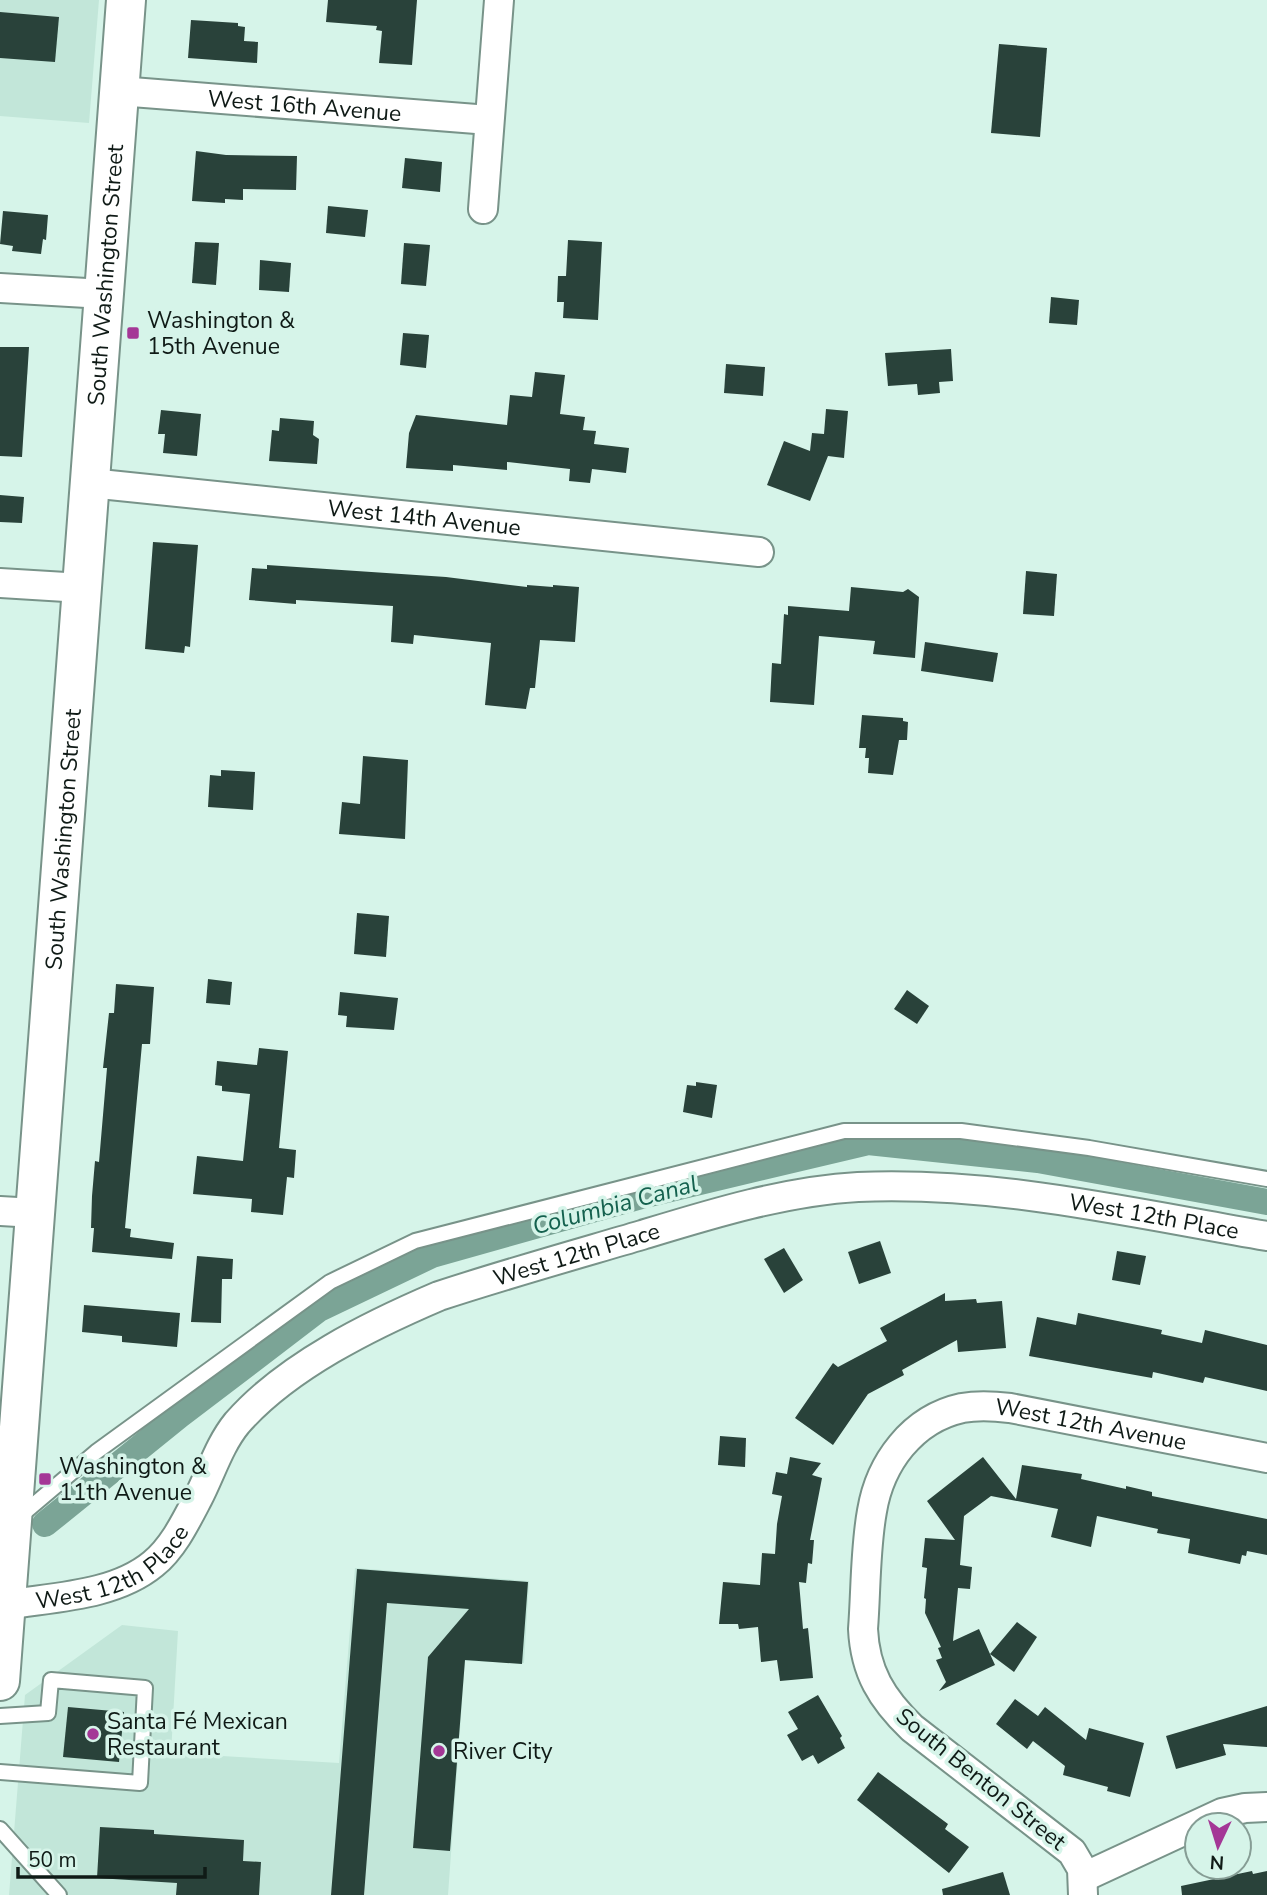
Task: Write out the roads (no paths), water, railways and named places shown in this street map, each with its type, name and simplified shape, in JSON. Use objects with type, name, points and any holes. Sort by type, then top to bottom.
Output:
[{"type":"main road","name":"South Washington Street","points":[[0,1681],[6,1605],[17,1212],[82,588],[126,0]]},
{"type":"street","points":[[483,209],[499,0]]},
{"type":"street","name":"West 16th Avenue","points":[[120,91],[489,120]]},
{"type":"street","points":[[0,288],[104,294]]},
{"type":"street","name":"West 14th Avenue","points":[[90,483],[759,552]]},
{"type":"street","points":[[0,583],[82,588]]},
{"type":"street","name":"West 12th Place","points":[[6,1605],[109,1587],[154,1564],[183,1526],[234,1426],[263,1399],[319,1357],[401,1312],[439,1296],[589,1250],[754,1204],[814,1192],[857,1188],[942,1188],[1001,1192],[1267,1236]]},
{"type":"street","name":"West 12th Avenue","points":[[919,1428],[940,1415],[962,1408],[1010,1408],[1267,1458]]},
{"type":"street","name":"South Benton Street","points":[[919,1428],[900,1447],[887,1467],[877,1489],[872,1513],[863,1629],[864,1648],[871,1671],[892,1709],[912,1728],[1072,1852],[1079,1862],[1084,1886]]},
{"type":"street","points":[[1084,1886],[1222,1813],[1267,1807]]},
{"type":"lane","points":[[7,1508],[96,1452],[330,1282],[415,1241],[844,1131],[961,1131],[1090,1148],[1267,1179]]},
{"type":"lane","points":[[0,1716],[48,1713],[51,1680],[145,1688],[140,1783],[0,1772]]},
{"type":"lane","points":[[0,1829],[59,1895]]},
{"type":"waterway","name":"Columbia Canal","points":[[45,1524],[180,1415],[319,1309],[432,1255],[645,1195],[868,1142],[1038,1160],[1267,1202]]},
{"type":"place","name":"Washington & 15th Avenue","points":[[133,333]]},
{"type":"place","name":"Washington & 11th Avenue","points":[[45,1479]]},
{"type":"place","name":"Santa Fé Mexican Restaurant","points":[[93,1734]]},
{"type":"place","name":"River City","points":[[439,1751]]}]
